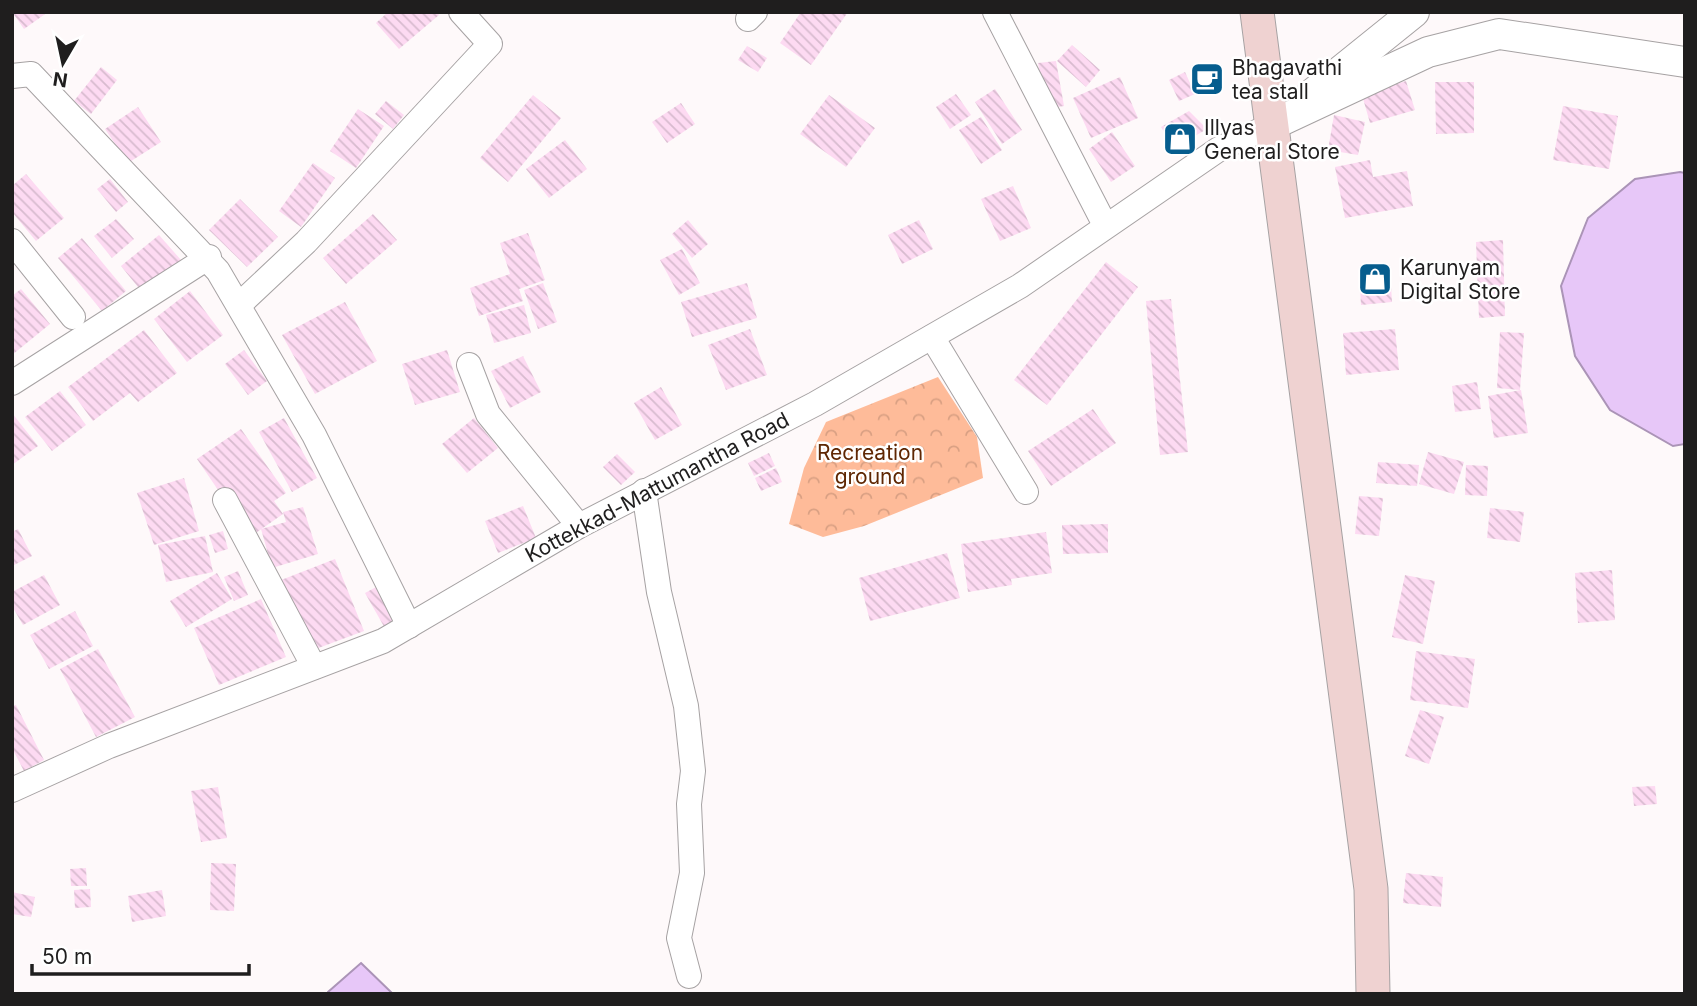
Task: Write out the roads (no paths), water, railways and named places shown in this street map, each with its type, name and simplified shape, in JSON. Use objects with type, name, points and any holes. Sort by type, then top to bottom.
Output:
[{"type":"main road","points":[[1257,12],[1371,889],[1373,994]]},
{"type":"street","points":[[239,304],[306,242],[490,44],[461,12]]},
{"type":"street","points":[[995,12],[1105,225]]},
{"type":"street","points":[[1272,125],[1408,14]]},
{"type":"street","points":[[1272,125],[1428,52],[1499,34],[1685,62]]},
{"type":"street","points":[[12,76],[31,74],[209,257],[314,435],[409,626]]},
{"type":"street","name":"Kottekkad-Mattumantha Road","points":[[12,790],[109,746],[383,641],[579,526],[815,404],[1020,286],[1219,149],[1272,125]]},
{"type":"street","points":[[12,240],[73,317]]},
{"type":"street","points":[[12,383],[209,257]]},
{"type":"street","points":[[932,337],[1026,492]]},
{"type":"street","points":[[469,365],[488,414],[579,526]]},
{"type":"street","points":[[645,491],[659,592],[686,706],[693,771],[689,804],[692,873],[679,938],[689,975]]},
{"type":"street","points":[[225,500],[314,667]]},
{"type":"place","name":"Bhagavathi tea stall","points":[[1207,79]]},
{"type":"place","name":"Illyas General Store","points":[[1180,139]]},
{"type":"place","name":"Karunyam Digital Store","points":[[1375,279]]},
{"type":"park label","name":"Recreation ground","points":[[870,464]]}]
